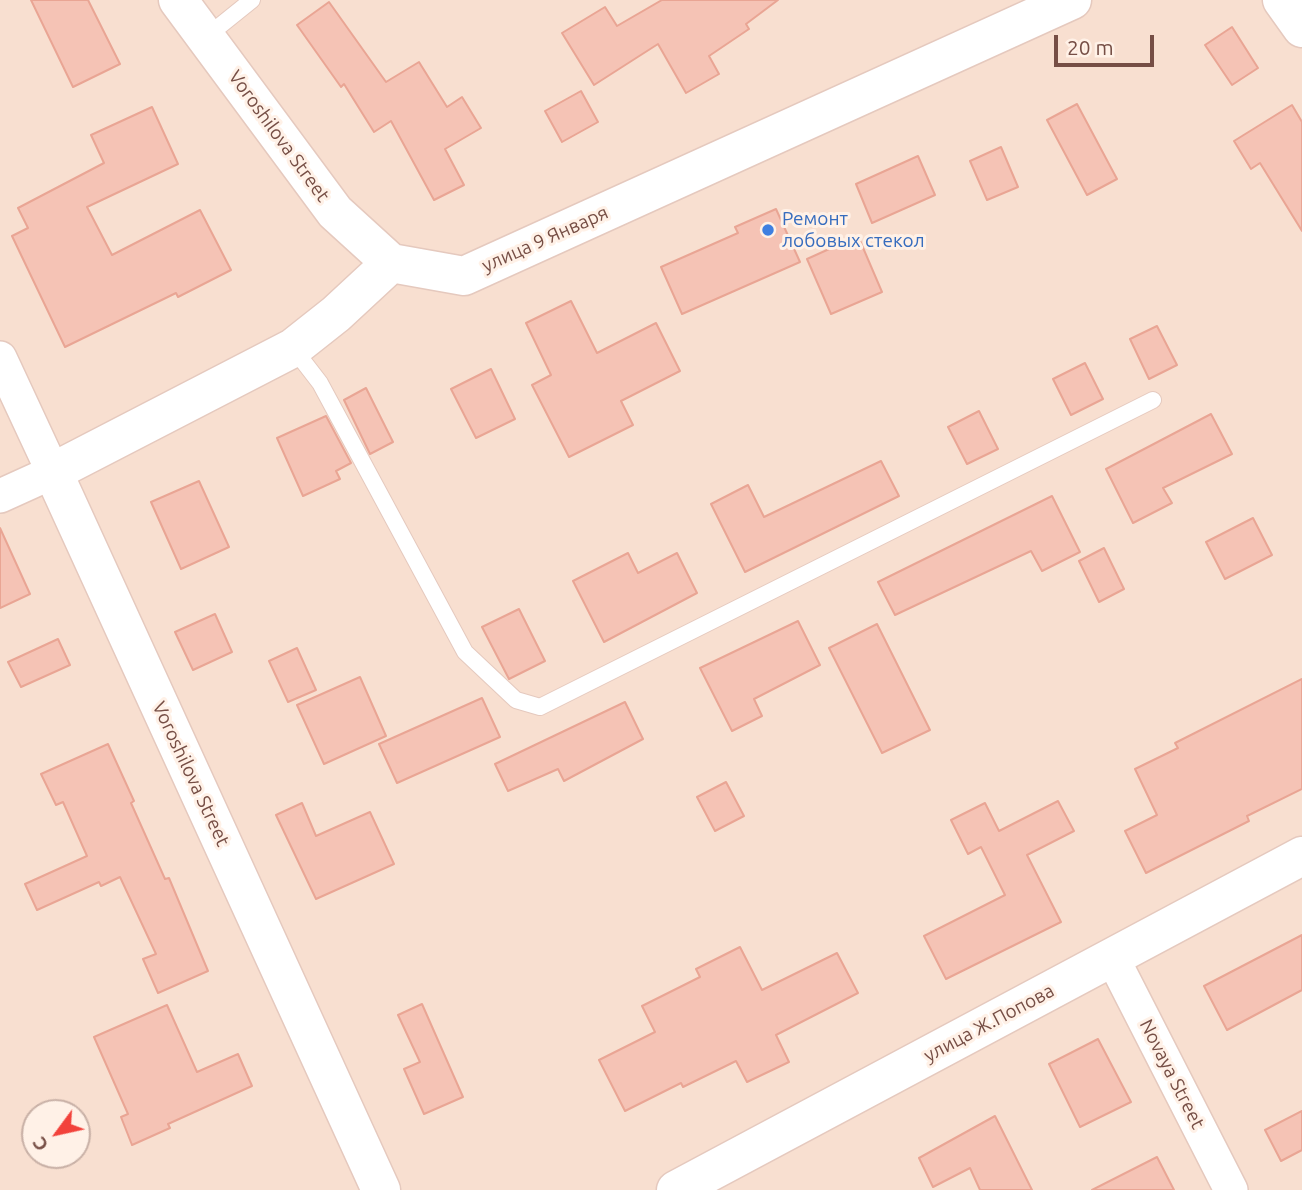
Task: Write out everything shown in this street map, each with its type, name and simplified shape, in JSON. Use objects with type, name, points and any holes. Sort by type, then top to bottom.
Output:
[{"type":"street","name":"Voroshilova Street","points":[[178,0],[335,212],[391,263]]},
{"type":"street","name":"улица 9 Января","points":[[391,263],[464,276],[1072,0]]},
{"type":"street","points":[[1282,0],[1302,28]]},
{"type":"street","points":[[0,496],[53,472],[293,348],[336,314],[391,263]]},
{"type":"street","name":"Voroshilova Street","points":[[0,358],[381,1190]]},
{"type":"street","name":"улица Ж.Попова","points":[[676,1190],[1302,856]]},
{"type":"street","name":"Novaya Street","points":[[1112,957],[1231,1190]]},
{"type":"lane","points":[[206,37],[252,0]]},
{"type":"lane","points":[[293,348],[320,383],[465,652],[516,700],[540,707],[1153,400]]},
{"type":"shaded area","points":[[0,0],[1302,0],[1302,1190],[0,1190]]},
{"type":"building","points":[[31,0],[88,0],[120,64],[73,87]]},
{"type":"building","points":[[662,0],[778,0],[746,24],[749,29],[709,56],[719,74],[686,93],[658,44],[594,85],[562,33],[605,7],[617,26]]},
{"type":"building","points":[[329,2],[386,82],[419,62],[447,107],[462,97],[481,128],[445,149],[464,185],[434,200],[391,121],[374,132],[344,84],[341,87],[297,25]]},
{"type":"building","points":[[1232,27],[1258,68],[1232,85],[1205,45]]},
{"type":"building","points":[[581,91],[598,122],[562,142],[545,111]]},
{"type":"building","points":[[1077,104],[1117,179],[1087,195],[1047,120]]},
{"type":"building","points":[[1292,105],[1302,122],[1302,231],[1260,163],[1251,169],[1234,141]]},
{"type":"building","points":[[152,107],[178,164],[87,207],[112,255],[200,210],[231,270],[178,297],[176,293],[65,347],[12,236],[28,228],[18,208],[104,163],[91,135]]},
{"type":"building","points":[[1001,147],[1018,187],[987,200],[970,161]]},
{"type":"building","points":[[918,156],[935,195],[872,223],[856,184]]},
{"type":"building","points":[[776,209],[800,262],[682,314],[661,267],[738,233],[735,227]]},
{"type":"building","points":[[858,236],[882,292],[831,314],[807,259]]},
{"type":"building","points":[[571,301],[597,353],[656,323],[680,371],[621,401],[633,425],[569,457],[532,385],[551,375],[526,323]]},
{"type":"building","points":[[1157,326],[1177,365],[1149,379],[1130,339]]},
{"type":"building","points":[[1085,363],[1103,399],[1071,415],[1053,379]]},
{"type":"building","points":[[491,369],[515,419],[476,438],[451,389]]},
{"type":"building","points":[[366,388],[393,442],[370,454],[344,400]]},
{"type":"building","points":[[979,411],[998,449],[967,464],[948,427]]},
{"type":"building","points":[[1211,414],[1232,454],[1163,488],[1172,503],[1133,523],[1106,469]]},
{"type":"building","points":[[326,416],[351,463],[336,471],[340,479],[303,496],[277,438]]},
{"type":"building","points":[[881,461],[899,496],[745,572],[711,504],[748,485],[764,517]]},
{"type":"building","points":[[199,481],[229,547],[181,569],[151,502]]},
{"type":"building","points":[[1052,496],[1080,552],[1042,571],[1031,551],[895,615],[878,582]]},
{"type":"building","points":[[1253,518],[1272,555],[1225,579],[1206,542]]},
{"type":"building","points":[[0,528],[30,594],[0,608]]},
{"type":"building","points":[[1104,548],[1124,589],[1099,602],[1079,561]]},
{"type":"building","points":[[628,553],[638,573],[677,553],[697,593],[604,642],[573,581]]},
{"type":"building","points":[[519,609],[545,661],[509,679],[482,627]]},
{"type":"building","points":[[215,614],[232,652],[193,670],[175,632]]},
{"type":"building","points":[[798,621],[820,665],[754,699],[762,716],[732,731],[700,668]]},
{"type":"building","points":[[877,624],[930,730],[882,753],[829,648]]},
{"type":"building","points":[[58,639],[70,665],[21,687],[8,662]]},
{"type":"building","points":[[297,648],[316,690],[288,702],[269,661]]},
{"type":"building","points":[[360,677],[386,736],[324,764],[297,705]]},
{"type":"building","points":[[1302,679],[1302,789],[1247,816],[1249,821],[1146,873],[1125,831],[1157,815],[1135,769],[1178,748],[1175,743]]},
{"type":"building","points":[[482,698],[500,737],[397,783],[379,744]]},
{"type":"building","points":[[625,702],[643,739],[564,781],[558,769],[508,791],[495,764]]},
{"type":"building","points":[[108,744],[134,801],[131,803],[165,879],[169,878],[208,971],[158,993],[143,959],[156,954],[120,877],[101,886],[99,882],[37,910],[25,884],[87,856],[63,802],[56,805],[41,774]]},
{"type":"building","points":[[726,782],[744,816],[715,831],[697,797]]},
{"type":"building","points":[[1058,801],[1074,831],[1027,855],[1061,922],[946,979],[924,936],[1005,895],[981,847],[968,854],[951,820],[985,803],[999,831]]},
{"type":"building","points":[[302,803],[316,836],[370,812],[394,864],[316,899],[276,815]]},
{"type":"building","points":[[1302,935],[1302,990],[1227,1030],[1204,986]]},
{"type":"building","points":[[740,947],[762,990],[837,953],[858,993],[776,1035],[789,1062],[747,1082],[736,1061],[683,1087],[681,1083],[625,1111],[599,1060],[655,1032],[642,1006],[700,977],[696,969]]},
{"type":"building","points":[[422,1004],[463,1097],[424,1114],[404,1069],[420,1062],[398,1015]]},
{"type":"building","points":[[167,1005],[197,1072],[238,1054],[252,1086],[168,1124],[170,1128],[132,1145],[121,1117],[128,1114],[94,1037]]},
{"type":"building","points":[[1098,1039],[1131,1102],[1080,1127],[1049,1064]]},
{"type":"building","points":[[1302,1111],[1302,1150],[1281,1161],[1265,1130]]},
{"type":"building","points":[[995,1116],[1032,1190],[980,1190],[970,1168],[933,1187],[919,1158]]},
{"type":"building","points":[[1157,1157],[1174,1190],[1092,1190]]},
{"type":"place","name":"Ремонт лобовых стекол","points":[[768,230]]}]
